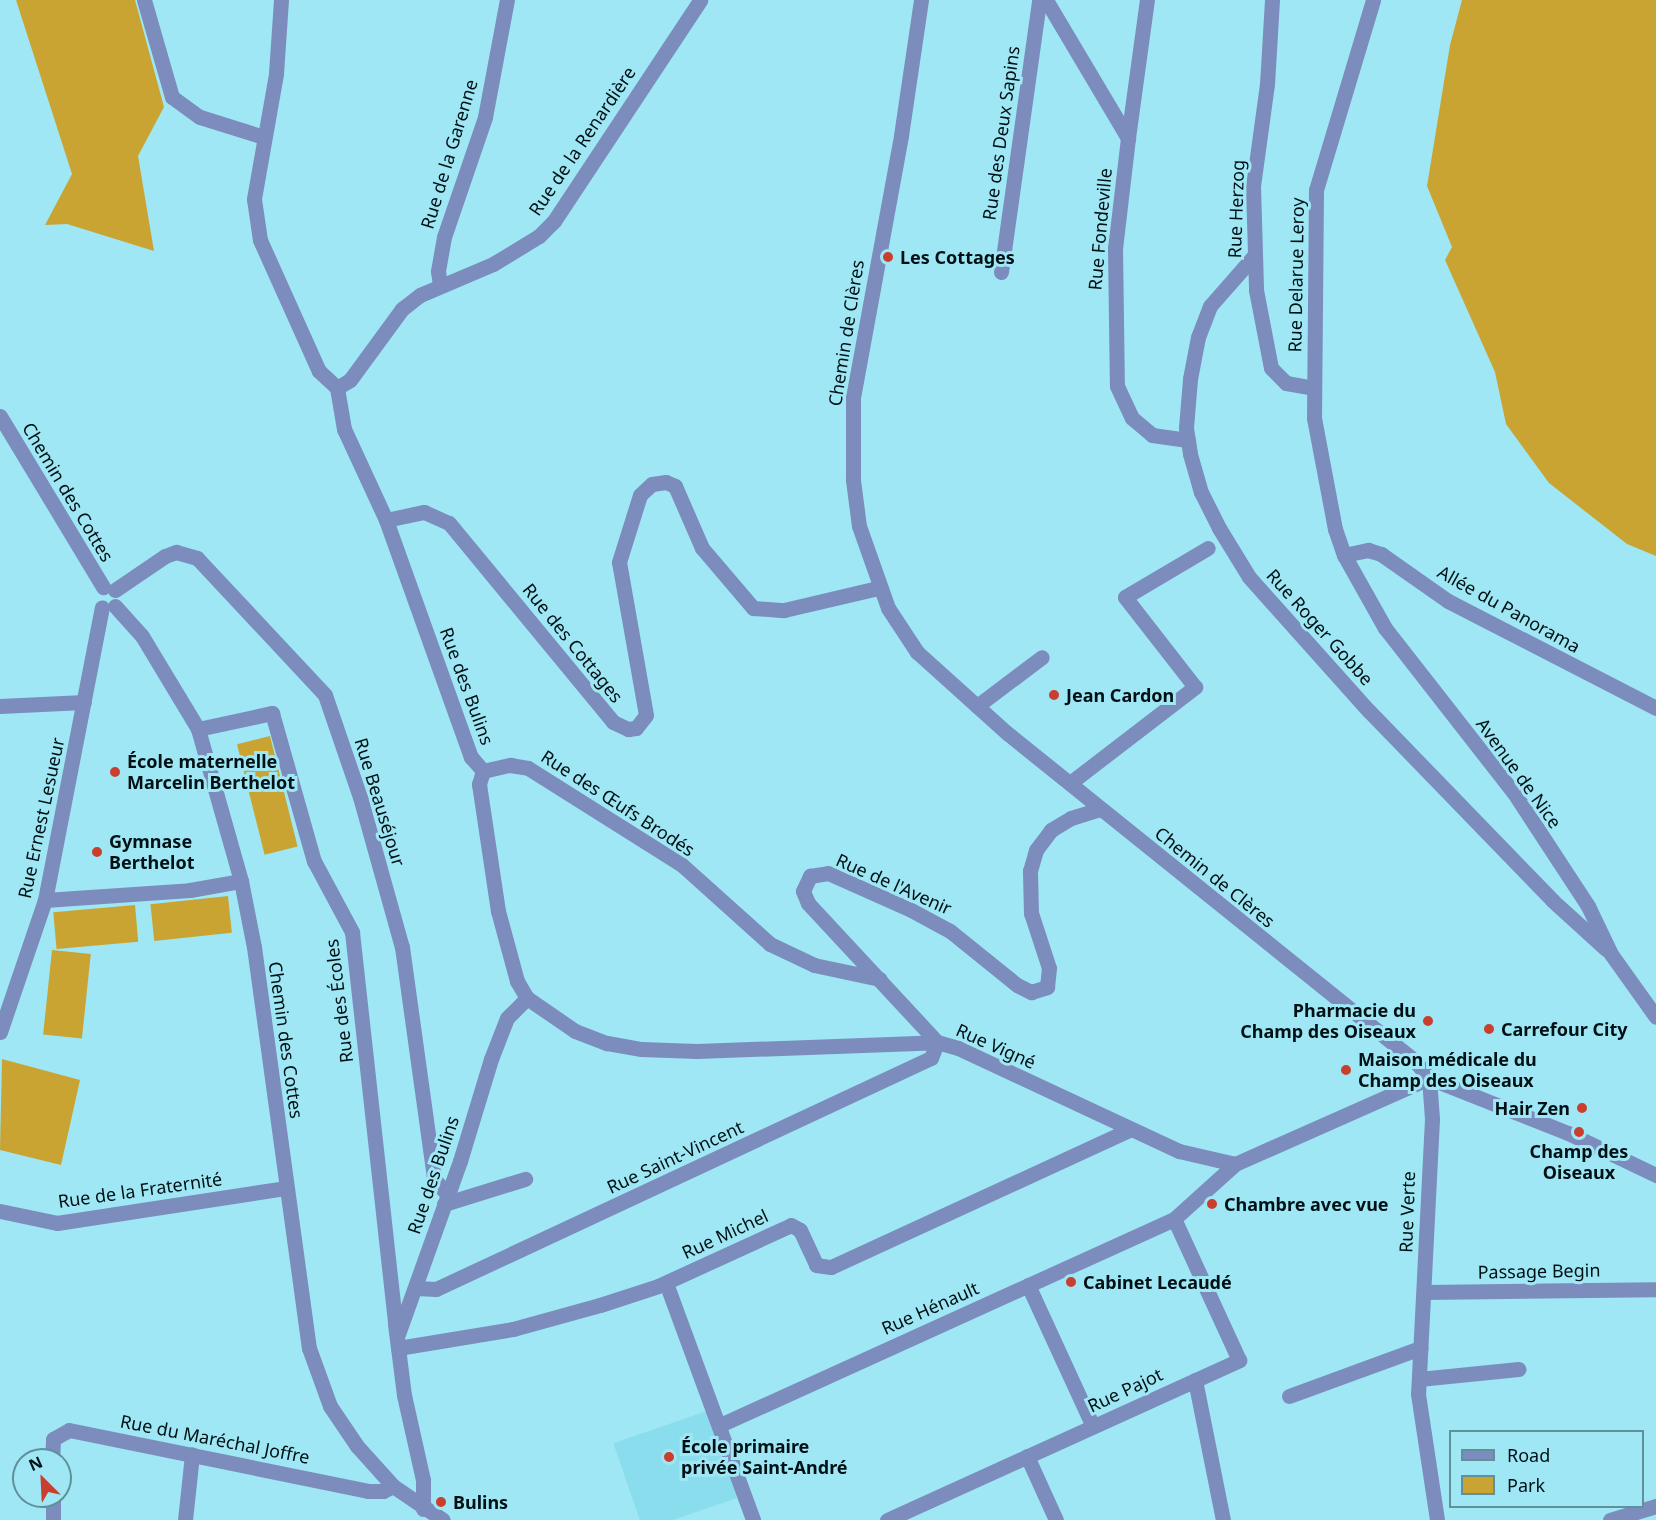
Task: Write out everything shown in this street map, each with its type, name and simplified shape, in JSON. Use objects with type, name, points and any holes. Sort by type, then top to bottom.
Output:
[{"type":"street","points":[[144,0],[172,97],[200,117],[264,137]]},
{"type":"street","points":[[281,0],[276,74],[254,199],[260,240],[319,371],[337,388]]},
{"type":"street","name":"Rue de la Garenne","points":[[440,285],[438,271],[444,237],[485,117],[507,0]]},
{"type":"street","name":"Rue de la Renardière","points":[[337,388],[364,364],[402,309],[440,285],[493,264],[539,236],[554,221],[700,0]]},
{"type":"street","name":"Chemin de Clères","points":[[921,0],[901,136],[853,398],[853,480],[860,526],[878,588],[917,652],[977,706],[1101,809],[1415,1061],[1428,1078]]},
{"type":"street","name":"Rue des Deux Sapins","points":[[1001,272],[1039,0]]},
{"type":"street","points":[[1046,0],[1128,138]]},
{"type":"street","name":"Rue Fondeville","points":[[1147,0],[1115,248],[1117,386],[1132,418],[1152,435],[1188,440]]},
{"type":"street","name":"Rue Herzog","points":[[1272,0],[1267,84],[1253,186],[1253,257],[1265,352],[1271,368],[1286,383],[1314,388]]},
{"type":"street","name":"Rue Delarue Leroy","points":[[1344,555],[1318,449],[1314,388],[1316,190],[1373,0]]},
{"type":"street","name":"Rue Roger Gobbe","points":[[1253,257],[1210,306],[1198,337],[1190,379],[1188,440],[1201,492],[1249,577],[1369,711],[1553,901],[1611,954]]},
{"type":"street","name":"Rue des Bulins","points":[[337,388],[344,429],[386,520],[471,757],[483,771],[479,784],[498,911],[517,981],[527,998],[507,1018],[398,1343]]},
{"type":"street","name":"Chemin des Cottes","points":[[0,416],[109,589]]},
{"type":"street","name":"Rue des Cottages","points":[[386,520],[424,512],[449,523],[613,722],[628,729],[636,728],[646,715],[619,562],[640,495],[652,484],[666,482],[675,486],[702,548],[739,596],[753,608],[784,610],[878,588]]},
{"type":"street","points":[[1070,783],[1195,687],[1125,597],[1208,548]]},
{"type":"street","name":"Allée du Panorama","points":[[1344,555],[1368,550],[1381,554],[1448,601],[1656,708]]},
{"type":"street","name":"Rue Beauséjour","points":[[109,589],[165,556],[176,552],[196,558],[325,695],[360,797],[402,947],[434,1179],[445,1199]]},
{"type":"street","name":"Avenue de Nice","points":[[1344,555],[1385,627],[1514,793],[1588,906],[1611,954],[1656,1017]]},
{"type":"street","name":"Rue Ernest Lesueur","points":[[0,1032],[45,900],[84,702],[108,607],[118,598],[109,589]]},
{"type":"street","name":"Chemin des Cottes","points":[[108,607],[137,629],[198,729],[241,881],[254,947],[286,1188],[313,1358],[330,1406],[357,1446],[393,1486],[433,1516]]},
{"type":"street","points":[[977,706],[1042,657]]},
{"type":"street","points":[[0,706],[84,702]]},
{"type":"street","name":"Rue des Écoles","points":[[198,729],[272,713],[314,861],[352,932],[392,1302]]},
{"type":"street","name":"Rue des Œufs Brodés","points":[[483,771],[510,765],[528,768],[682,865],[746,925],[777,948],[814,965],[880,979]]},
{"type":"street","name":"Rue de l'Avenir","points":[[937,1042],[808,903],[803,891],[810,876],[828,873],[911,910],[950,931],[1017,985],[1039,992],[1047,987],[1050,978],[1031,914],[1030,871],[1036,850],[1051,830],[1071,818],[1101,809]]},
{"type":"street","points":[[45,900],[190,890],[241,881]]},
{"type":"street","name":"Rue Vigné","points":[[527,998],[575,1031],[608,1043],[641,1048],[697,1051],[937,1042],[958,1048],[1179,1151],[1235,1164]]},
{"type":"street","name":"Rue Saint-Vincent","points":[[416,1288],[436,1289],[924,1063],[931,1058],[937,1042]]},
{"type":"street","points":[[1235,1164],[1428,1078],[1568,1133],[1656,1175]]},
{"type":"street","name":"Rue Verte","points":[[1428,1078],[1431,1119],[1419,1379],[1437,1520]]},
{"type":"street","name":"Rue Michel","points":[[398,1343],[513,1329],[666,1283],[791,1225],[800,1230],[816,1265],[831,1267],[1131,1129]]},
{"type":"street","name":"Rue Hénault","points":[[720,1425],[1174,1219],[1235,1164]]},
{"type":"street","points":[[445,1199],[525,1179]]},
{"type":"street","name":"Rue de la Fraternité","points":[[0,1211],[57,1223],[286,1188]]},
{"type":"street","name":"Rue Pajot","points":[[887,1520],[1239,1360],[1174,1219]]},
{"type":"street","points":[[666,1283],[753,1520]]},
{"type":"street","points":[[1029,1285],[1093,1426]]},
{"type":"street","points":[[416,1288],[411,1295],[392,1302],[423,1480],[433,1516]]},
{"type":"street","name":"Passage Begin","points":[[1424,1292],[1656,1289]]},
{"type":"street","points":[[1289,1396],[1420,1348]]},
{"type":"street","points":[[1419,1379],[1519,1370]]},
{"type":"street","points":[[1195,1380],[1222,1520]]},
{"type":"street","name":"Rue du Maréchal Joffre","points":[[53,1448],[53,1438],[69,1430],[368,1491],[383,1491],[393,1486]]},
{"type":"street","points":[[185,1520],[192,1454]]},
{"type":"street","points":[[1027,1456],[1056,1520]]},
{"type":"street","points":[[1610,1520],[1656,1506]]},
{"type":"shaded area","name":"École primaire privée Saint-André","points":[[707,1411],[737,1498],[673,1520],[640,1520],[613,1443]]},
{"type":"green space","points":[[16,0],[135,0],[164,107],[138,156],[154,251],[67,224],[45,225],[72,174]]},
{"type":"green space","points":[[1462,0],[1656,0],[1656,556],[1627,544],[1549,483],[1506,424],[1495,372],[1445,260],[1452,247],[1427,186],[1450,45]]},
{"type":"green space","points":[[270,736],[298,847],[265,855],[237,744]]},
{"type":"green space","points":[[228,896],[232,933],[154,941],[150,904]]},
{"type":"green space","points":[[135,905],[138,942],[57,949],[53,912]]},
{"type":"green space","points":[[52,950],[91,954],[82,1039],[43,1035]]},
{"type":"green space","points":[[2,1059],[80,1080],[61,1165],[0,1150]]},
{"type":"place","name":"Les Cottages","points":[[888,257]]},
{"type":"place","name":"Jean Cardon","points":[[1054,695]]},
{"type":"place","name":"École maternelle Marcelin Berthelot","points":[[115,772]]},
{"type":"place","name":"Gymnase Berthelot","points":[[97,852]]},
{"type":"place","name":"Pharmacie du Champ des Oiseaux","points":[[1428,1021]]},
{"type":"place","name":"Carrefour City","points":[[1489,1029]]},
{"type":"place","name":"Maison médicale du Champ des Oiseaux","points":[[1346,1070]]},
{"type":"place","name":"Hair Zen","points":[[1582,1108]]},
{"type":"place","name":"Champ des Oiseaux","points":[[1579,1132]]},
{"type":"place","name":"Chambre avec vue","points":[[1212,1204]]},
{"type":"place","name":"Cabinet Lecaudé","points":[[1071,1282]]},
{"type":"place","name":"École primaire privée Saint-André","points":[[669,1457]]},
{"type":"place","name":"Bulins","points":[[441,1502]]}]
